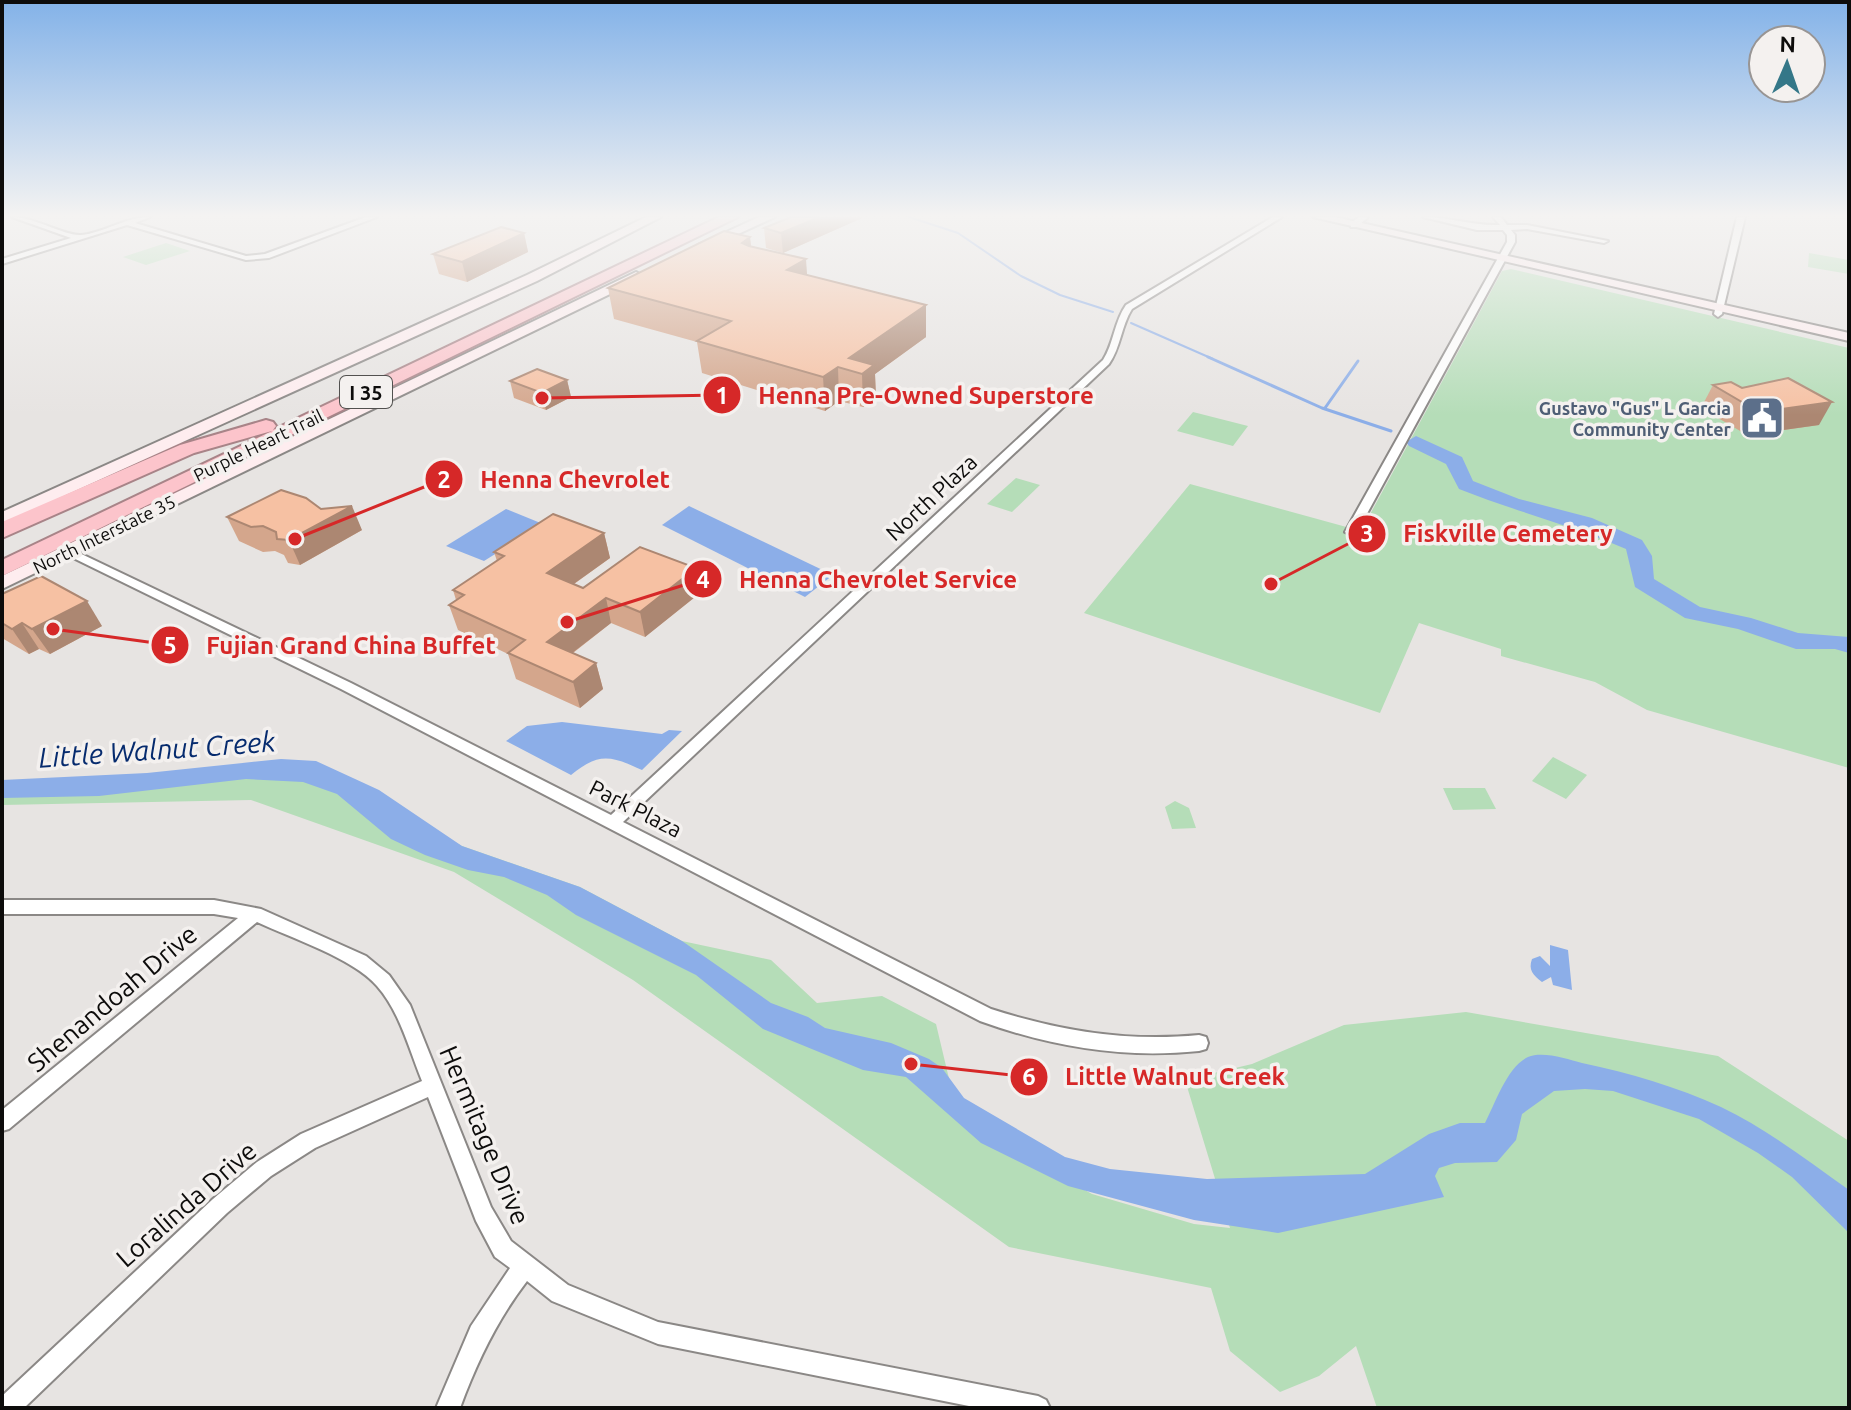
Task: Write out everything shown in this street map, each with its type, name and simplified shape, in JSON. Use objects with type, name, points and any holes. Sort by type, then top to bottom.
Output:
[{"type":"highway","name":"Purple Heart Trail","points":[[2,553],[571,283]]},
{"type":"highway","name":"Purple Heart Trail","points":[[2,569],[595,283]]},
{"type":"highway","points":[[257,459],[549,309],[582,289]]},
{"type":"highway","points":[[2,531],[187,449],[278,422]]},
{"type":"main road","points":[[2,519],[521,283]]},
{"type":"main road","name":"North Interstate 35","points":[[2,583],[622,283]]},
{"type":"main road","points":[[1597,283],[1849,340]]},
{"type":"street","name":"North Plaza","points":[[613,822],[1095,373],[1117,347],[1121,320],[1129,307],[1169,283]]},
{"type":"street","points":[[1351,532],[1487,283]]},
{"type":"street","points":[[1719,311],[1726,283]]},
{"type":"street","name":"Park Plaza","points":[[67,552],[346,686],[986,1015],[1041,1034],[1086,1044],[1139,1046],[1199,1043]]},
{"type":"street","name":"Hermitage Drive","points":[[2,907],[176,905],[255,914],[360,961],[383,980],[404,1011],[483,1214],[503,1249],[560,1293],[658,1333],[1038,1408]]},
{"type":"street","name":"Shenandoah Drive","points":[[2,1122],[255,914]]},
{"type":"street","name":"Loralinda Drive","points":[[7,1408],[220,1206],[264,1169],[308,1141],[432,1086]]},
{"type":"street","points":[[448,1408],[466,1356],[492,1306],[524,1267]]},
{"type":"green space","points":[[1496,283],[1570,283],[1849,348],[1849,768],[1647,710],[1595,682],[1501,656],[1501,649],[1419,623],[1380,713],[1084,613],[1190,484],[1361,531]]},
{"type":"green space","points":[[1193,412],[1248,426],[1233,446],[1177,431]]},
{"type":"green space","points":[[1016,478],[1040,485],[1012,512],[987,504]]},
{"type":"green space","points":[[1553,757],[1587,775],[1566,799],[1532,781]]},
{"type":"green space","points":[[305,761],[462,846],[580,887],[682,941],[771,960],[817,1003],[882,996],[936,1024],[951,1087],[992,1139],[1092,1194],[1194,1224],[1230,1228],[1185,1080],[1252,1064],[1344,1025],[1466,1012],[1718,1056],[1849,1141],[1849,1408],[1377,1408],[1356,1346],[1319,1376],[1280,1392],[1230,1351],[1211,1288],[1009,1247],[633,980],[454,872],[251,800],[2,805],[2,783],[132,779]]},
{"type":"green space","points":[[1443,788],[1485,788],[1496,809],[1453,810]]},
{"type":"green space","points":[[1175,801],[1189,808],[1196,828],[1172,829],[1165,807]]},
{"type":"water","points":[[689,506],[833,575],[805,597],[662,525]]},
{"type":"water","points":[[506,509],[543,524],[484,561],[446,546]]},
{"type":"water","points":[[562,722],[662,734],[669,730],[682,731],[642,770],[605,759],[590,763],[571,775],[506,741],[527,726]]},
{"type":"water","points":[[281,759],[316,761],[379,790],[462,846],[580,887],[682,941],[771,1003],[808,1017],[825,1028],[891,1043],[929,1059],[942,1068],[964,1098],[1065,1157],[1110,1169],[1207,1179],[1365,1174],[1429,1134],[1460,1123],[1485,1123],[1514,1069],[1528,1057],[1548,1055],[1670,1087],[1721,1107],[1755,1125],[1849,1190],[1849,1233],[1792,1177],[1699,1119],[1613,1091],[1585,1089],[1554,1091],[1522,1114],[1516,1140],[1497,1162],[1455,1163],[1439,1168],[1435,1176],[1444,1197],[1278,1233],[1194,1220],[1068,1186],[981,1143],[906,1077],[863,1070],[763,1029],[696,975],[576,915],[547,895],[504,877],[468,870],[425,855],[391,839],[337,794],[303,782],[246,779],[99,796],[2,798],[2,780],[147,773]]},
{"type":"water","points":[[1550,945],[1568,950],[1572,990],[1553,985],[1551,977],[1542,982],[1532,972],[1532,959],[1540,956],[1550,966]]},
{"type":"building","points":[[619,283],[838,283],[926,305],[849,358],[874,365],[862,374],[838,367],[823,377],[697,341],[731,321],[608,288]]},
{"type":"building","points":[[537,369],[567,380],[542,393],[510,381]]},
{"type":"building","points":[[1788,378],[1832,402],[1759,412],[1713,385],[1731,382],[1742,388]]},
{"type":"building","points":[[281,490],[306,498],[321,509],[352,506],[289,540],[277,539],[276,532],[263,526],[251,527],[227,517]]},
{"type":"building","points":[[553,514],[604,533],[547,573],[583,588],[640,547],[696,568],[640,612],[606,598],[547,642],[596,663],[573,682],[508,653],[525,640],[449,605],[464,595],[453,590],[504,556],[494,552]]},
{"type":"building","points":[[41,576],[87,601],[32,629],[22,623],[12,629],[2,623],[2,594]]},
{"type":"waterway","points":[[1035,283],[1060,295],[1113,312]]},
{"type":"waterway","points":[[1131,323],[1213,359]]},
{"type":"waterway","points":[[1208,357],[1322,408],[1391,431]]},
{"type":"waterway","points":[[1325,408],[1358,361]]},
{"type":"waterway","points":[[1416,442],[1455,461],[1459,476],[1466,485],[1512,503],[1584,523],[1634,545],[1641,556],[1643,582],[1693,613],[1743,623],[1796,641],[1836,641],[1849,645]]},
{"type":"place","name":"Henna Pre-Owned Superstore","points":[[542,398]]},
{"type":"place","name":"Gustavo \"Gus\" L Garcia Community Center","points":[[1762,418]]},
{"type":"place","name":"Henna Chevrolet","points":[[295,539]]},
{"type":"place","name":"Fiskville Cemetery","points":[[1271,584]]},
{"type":"place","name":"Henna Chevrolet Service","points":[[567,622]]},
{"type":"place","name":"Fujian Grand China Buffet","points":[[53,629]]},
{"type":"place","name":"Little Walnut Creek","points":[[911,1064]]}]
